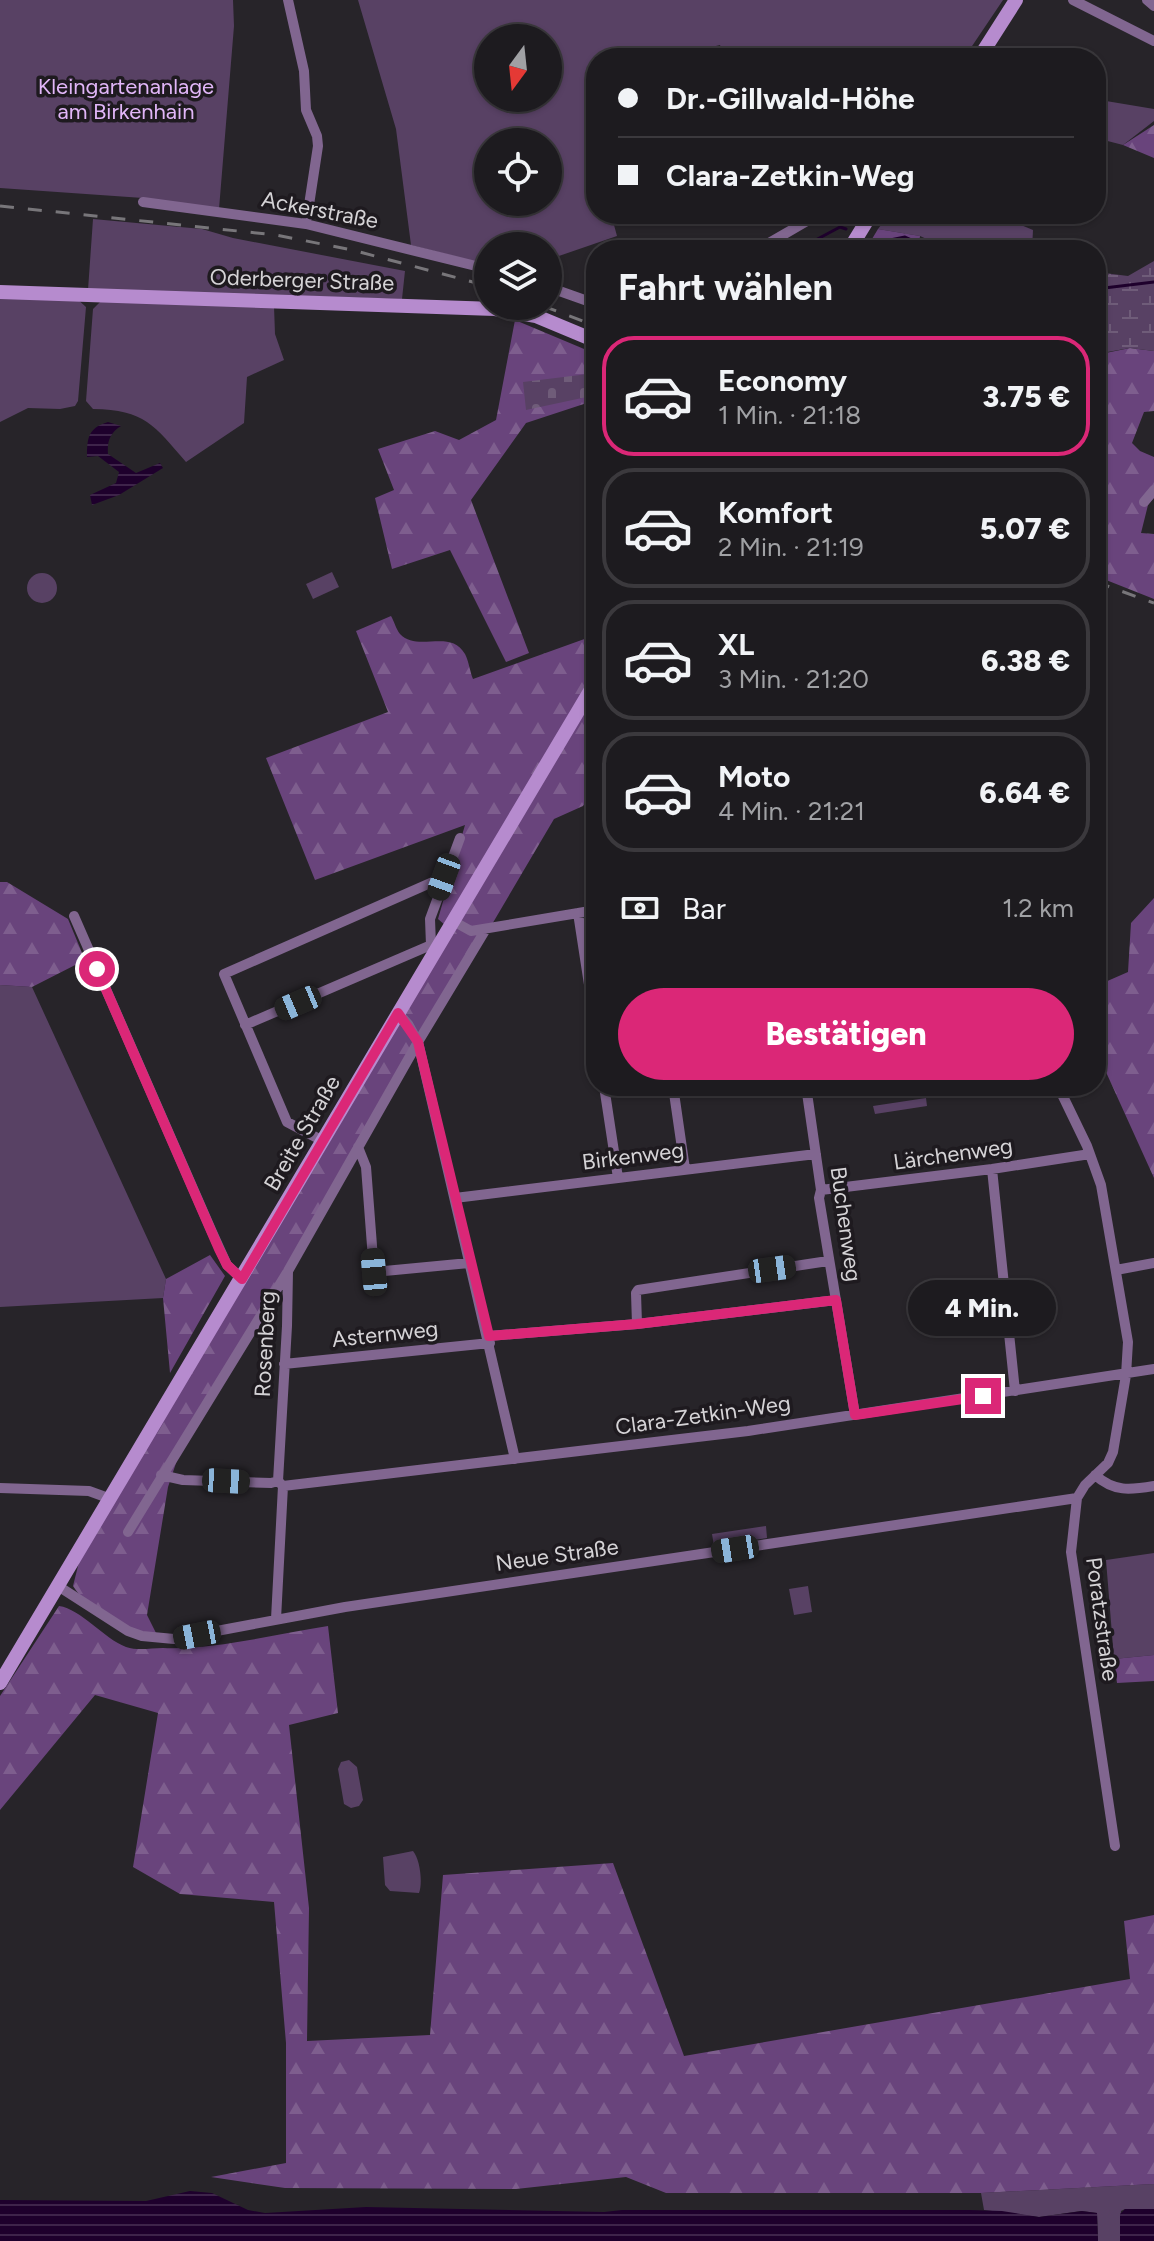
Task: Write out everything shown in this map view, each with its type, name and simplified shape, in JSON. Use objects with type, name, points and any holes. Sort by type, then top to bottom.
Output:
[{"type":"main road","points":[[985,48],[1016,0]]},
{"type":"main road","name":"Oderberger Straße","points":[[0,292],[495,309],[525,313],[586,337]]},
{"type":"main road","name":"Breite Straße","points":[[0,1683],[242,1279],[434,947],[453,921],[586,698]]},
{"type":"street","points":[[288,0],[304,71],[306,110],[317,136],[307,218]]},
{"type":"street","points":[[1073,0],[1154,41]]},
{"type":"street","points":[[1147,0],[1154,6]]},
{"type":"street","name":"Ackerstraße","points":[[143,202],[306,224],[474,266]]},
{"type":"street","points":[[774,240],[802,224]]},
{"type":"street","points":[[562,292],[586,300]]},
{"type":"street","points":[[1144,502],[1154,490]]},
{"type":"street","points":[[245,1025],[434,947],[430,919],[460,838]]},
{"type":"street","points":[[323,1141],[287,1122],[224,974],[444,877]]},
{"type":"street","points":[[453,921],[471,931],[586,912]]},
{"type":"street","points":[[578,913],[586,965]]},
{"type":"street","points":[[74,916],[227,1265],[242,1279]]},
{"type":"street","name":"Rosenberg","points":[[276,1619],[288,1271],[486,929]]},
{"type":"street","points":[[398,1013],[418,1042],[515,1459]]},
{"type":"street","points":[[606,1096],[618,1178]]},
{"type":"street","points":[[674,1096],[685,1169]]},
{"type":"street","name":"Buchenweg","points":[[807,1096],[828,1261],[855,1415]]},
{"type":"street","points":[[1063,1096],[1101,1185],[1128,1342],[1126,1375],[1113,1452],[1108,1463],[1077,1498]]},
{"type":"street","points":[[358,1147],[366,1167],[374,1272],[469,1263]]},
{"type":"street","name":"Birkenweg","points":[[455,1198],[816,1154]]},
{"type":"street","name":"Lärchenweg","points":[[821,1190],[1090,1154]]},
{"type":"street","points":[[992,1169],[1015,1391]]},
{"type":"street","points":[[637,1324],[638,1290],[828,1261]]},
{"type":"street","points":[[1116,1270],[1154,1263]]},
{"type":"street","points":[[128,1532],[288,1271]]},
{"type":"street","name":"Asternweg","points":[[284,1364],[836,1300]]},
{"type":"street","name":"Clara-Zetkin-Weg","points":[[161,1475],[204,1481],[280,1484],[515,1459],[721,1434],[1154,1369]]},
{"type":"street","points":[[1095,1475],[1116,1489],[1154,1486]]},
{"type":"street","points":[[0,1488],[89,1491],[111,1499]]},
{"type":"street","name":"Neue Straße","points":[[58,1586],[128,1631],[162,1640],[454,1590],[1077,1498]]},
{"type":"street","name":"Poratzstraße","points":[[1077,1498],[1072,1563],[1115,1846]]},
{"type":"green space","name":"Kleingartenanlage am Birkenhain","points":[[0,0],[233,0],[234,26],[219,209],[143,198],[0,188]]},
{"type":"green space","points":[[358,0],[1003,0],[971,48],[721,48],[720,45],[708,48],[586,48],[586,224],[614,224],[617,236],[605,240],[586,240],[586,247],[562,255],[562,232],[474,232],[474,261],[411,245],[396,129]]},
{"type":"green space","points":[[1106,101],[1154,109],[1154,121],[1123,145],[1106,141]]},
{"type":"green space","points":[[1154,125],[1154,158],[1123,145]]},
{"type":"green space","points":[[93,219],[202,229],[233,238],[405,271],[402,299],[88,290]]},
{"type":"green space","points":[[882,224],[1021,224],[1033,230],[1032,240],[929,240],[878,229]]},
{"type":"green space","points":[[878,229],[920,236],[919,240],[871,240]]},
{"type":"green space","points":[[1154,261],[1154,351],[1130,348],[1106,352],[1106,273],[1128,276]]},
{"type":"green space","points":[[0,295],[75,297],[86,307],[78,401],[75,406],[28,408],[0,422]]},
{"type":"green space","points":[[102,300],[274,306],[275,334],[284,360],[247,377],[244,423],[186,462],[147,422],[125,412],[93,409],[86,401],[93,309]]},
{"type":"green space","points":[[515,320],[586,350],[586,403],[526,423],[471,500],[529,653],[506,662],[450,550],[392,569],[375,498],[394,490],[378,449],[435,431],[459,440],[496,420]]},
{"type":"green space","points":[[1130,348],[1154,351],[1154,411],[1144,412],[1132,443],[1140,451],[1154,457],[1154,498],[1148,505],[1141,533],[1154,534],[1154,599],[1106,580],[1106,353]]},
{"type":"green space","points":[[586,374],[586,397],[526,410],[523,382]]},
{"type":"green space","points":[[332,572],[339,587],[313,599],[306,584]]},
{"type":"green space","points":[[42,573],[53,577],[57,588],[53,599],[42,603],[31,599],[27,588],[31,577]]},
{"type":"green space","points":[[391,616],[400,634],[407,639],[443,641],[459,646],[473,679],[586,638],[586,689],[445,925],[438,919],[465,825],[315,880],[266,758],[388,712],[356,631]]},
{"type":"green space","points":[[586,707],[586,801],[583,806],[554,819],[178,1457],[168,1487],[147,1615],[157,1635],[134,1629],[88,1604],[73,1586],[79,1562]]},
{"type":"green space","points":[[0,882],[7,882],[68,919],[85,960],[32,987],[0,985]]},
{"type":"green space","points":[[1154,898],[1154,1178],[1106,1072],[1106,982],[1128,972],[1131,923]]},
{"type":"green space","points":[[0,985],[32,987],[166,1279],[163,1298],[0,1307]]},
{"type":"green space","points":[[926,1098],[927,1106],[875,1114],[873,1106]]},
{"type":"green space","points":[[210,1255],[225,1276],[170,1373],[163,1298],[166,1279]]},
{"type":"green space","points":[[766,1526],[767,1538],[714,1546],[712,1534]]},
{"type":"green space","points":[[1154,1553],[1154,1655],[1114,1659],[1106,1560]]},
{"type":"green space","points":[[808,1586],[812,1612],[794,1615],[789,1589]]},
{"type":"green space","points":[[59,1606],[76,1612],[117,1643],[135,1649],[203,1647],[328,1626],[338,1713],[289,1725],[309,1908],[307,2041],[430,2035],[443,1875],[613,1863],[684,2056],[1130,1979],[1124,1921],[1154,1915],[1154,2184],[981,2193],[666,2193],[626,2177],[516,2189],[285,2188],[211,2177],[286,2163],[286,2043],[274,1902],[180,1894],[133,1867],[158,1713],[95,1695],[0,1810],[0,1696]]},
{"type":"green space","points":[[1154,1655],[1154,1681],[1117,1683],[1114,1659]]},
{"type":"green space","points":[[349,1760],[357,1767],[363,1800],[359,1806],[351,1808],[344,1804],[338,1769],[341,1762]]},
{"type":"green space","points":[[413,1851],[420,1871],[419,1893],[390,1891],[385,1885],[383,1857]]},
{"type":"green space","points":[[1154,2184],[1154,2209],[1121,2211],[1120,2241],[1098,2241],[1097,2213],[1081,2211],[1039,2217],[984,2210],[981,2193]]},
{"type":"shaded area","points":[[108,422],[121,426],[110,438],[108,454],[136,473],[160,463],[163,468],[119,495],[92,505],[90,495],[116,483],[119,472],[98,456],[87,457],[90,435],[96,427]]},
{"type":"shaded area","points":[[190,2191],[212,2193],[248,2210],[265,2213],[366,2207],[604,2212],[970,2210],[1039,2217],[1082,2211],[1097,2213],[1098,2241],[0,2241],[0,2200],[146,2201]]},
{"type":"shaded area","points":[[1125,2209],[1154,2209],[1154,2241],[1120,2241],[1120,2214]]},
{"type":"waterway","points":[[816,240],[840,227],[846,229]]},
{"type":"waterway","points":[[890,240],[905,237],[912,240]]},
{"type":"waterway","points":[[1106,288],[1154,282]]},
{"type":"railway","points":[[0,206],[276,235],[352,250],[474,282]]},
{"type":"railway","points":[[562,313],[586,322]]},
{"type":"railway","points":[[1106,586],[1154,603]]},
{"type":"route","points":[[97,969],[219,1249],[227,1265],[242,1279],[398,1013],[418,1042],[489,1336],[637,1324],[836,1300],[855,1415],[983,1396]]}]
